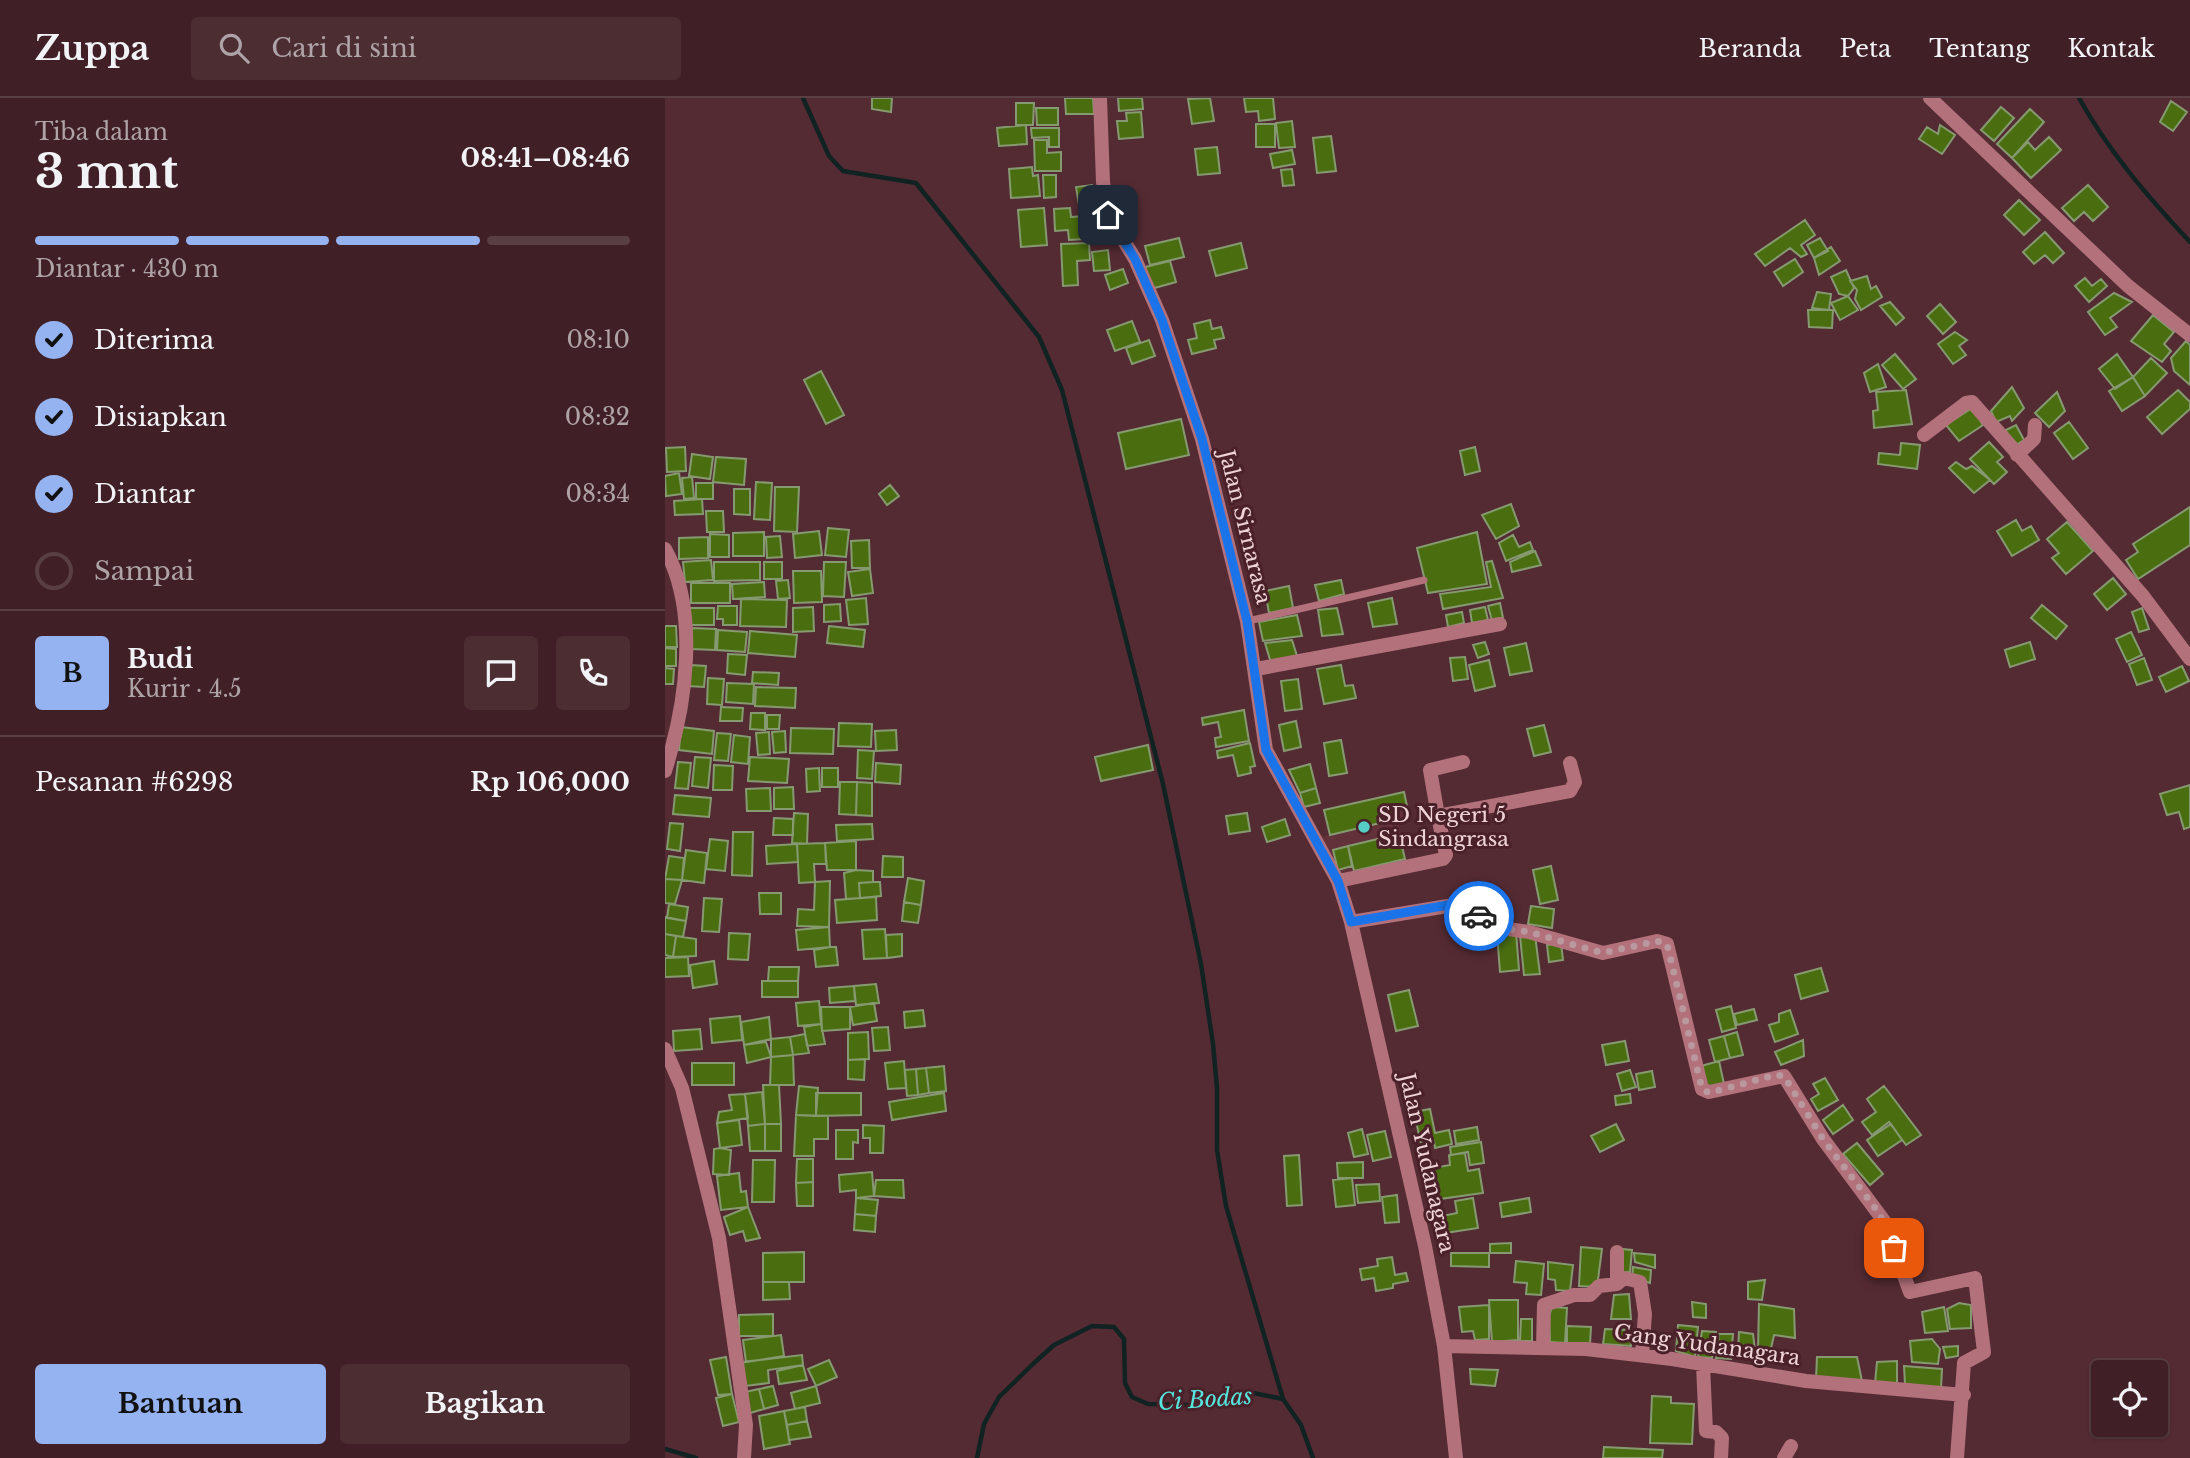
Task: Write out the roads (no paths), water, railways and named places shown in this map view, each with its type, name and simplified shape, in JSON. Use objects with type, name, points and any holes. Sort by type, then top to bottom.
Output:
[{"type":"street","name":"Jalan Sirnarasa","points":[[1100,98],[1103,181],[1108,215],[1135,259],[1162,320],[1202,439],[1257,669],[1266,750],[1338,881]]},
{"type":"street","points":[[1930,98],[2128,286],[2190,335]]},
{"type":"street","points":[[1924,435],[1965,403],[1972,402],[2143,596],[2190,659]]},
{"type":"street","points":[[2017,455],[2034,439],[2035,425]]},
{"type":"street","points":[[665,549],[681,594],[686,664],[681,718],[665,771]]},
{"type":"street","points":[[1257,669],[1340,651],[1500,624]]},
{"type":"street","points":[[1338,881],[1444,858],[1430,770],[1464,762]]},
{"type":"street","points":[[1438,816],[1570,791],[1574,782],[1570,763]]},
{"type":"street","name":"Jalan Yudanagara","points":[[1338,881],[1351,922],[1425,1246],[1444,1346],[1457,1458]]},
{"type":"street","points":[[1351,922],[1472,902],[1477,905],[1481,921],[1487,926],[1529,932],[1603,953],[1663,941],[1667,944],[1705,1091],[1784,1076],[1823,1139],[1884,1221],[1910,1292],[1975,1278],[1984,1352],[1964,1363],[1964,1395],[1957,1458]]},
{"type":"street","points":[[665,1049],[683,1088],[719,1238],[746,1425],[744,1455]]},
{"type":"street","points":[[1617,1252],[1617,1284]]},
{"type":"street","points":[[1543,1348],[1544,1305],[1574,1295],[1590,1295],[1599,1286],[1617,1284],[1624,1278],[1640,1282],[1645,1314],[1642,1355]]},
{"type":"street","name":"Gang Yudanagara","points":[[1444,1346],[1543,1348],[1642,1355],[1806,1381],[1964,1395]]},
{"type":"street","points":[[1703,1365],[1706,1431],[1716,1432],[1721,1438],[1721,1458]]},
{"type":"lane","points":[[1247,621],[1424,580]]},
{"type":"waterway","points":[[803,98],[829,156],[843,171],[916,183],[1039,337],[1062,390],[1163,784],[1201,964],[1213,1044],[1217,1088],[1217,1150],[1226,1206],[1283,1399]]},
{"type":"waterway","points":[[2079,98],[2130,173],[2190,242]]},
{"type":"waterway","name":"Ci Bodas","points":[[977,1458],[984,1424],[999,1397],[1054,1345],[1092,1326],[1114,1327],[1124,1339],[1125,1383],[1132,1397],[1148,1404],[1193,1405],[1253,1393],[1283,1399],[1301,1425],[1313,1458]]},
{"type":"waterway","name":"Ci Bodas","points":[[665,1449],[696,1458]]},
{"type":"place","name":"SD Negeri 5 Sindangrasa","points":[[1364,827]]}]
